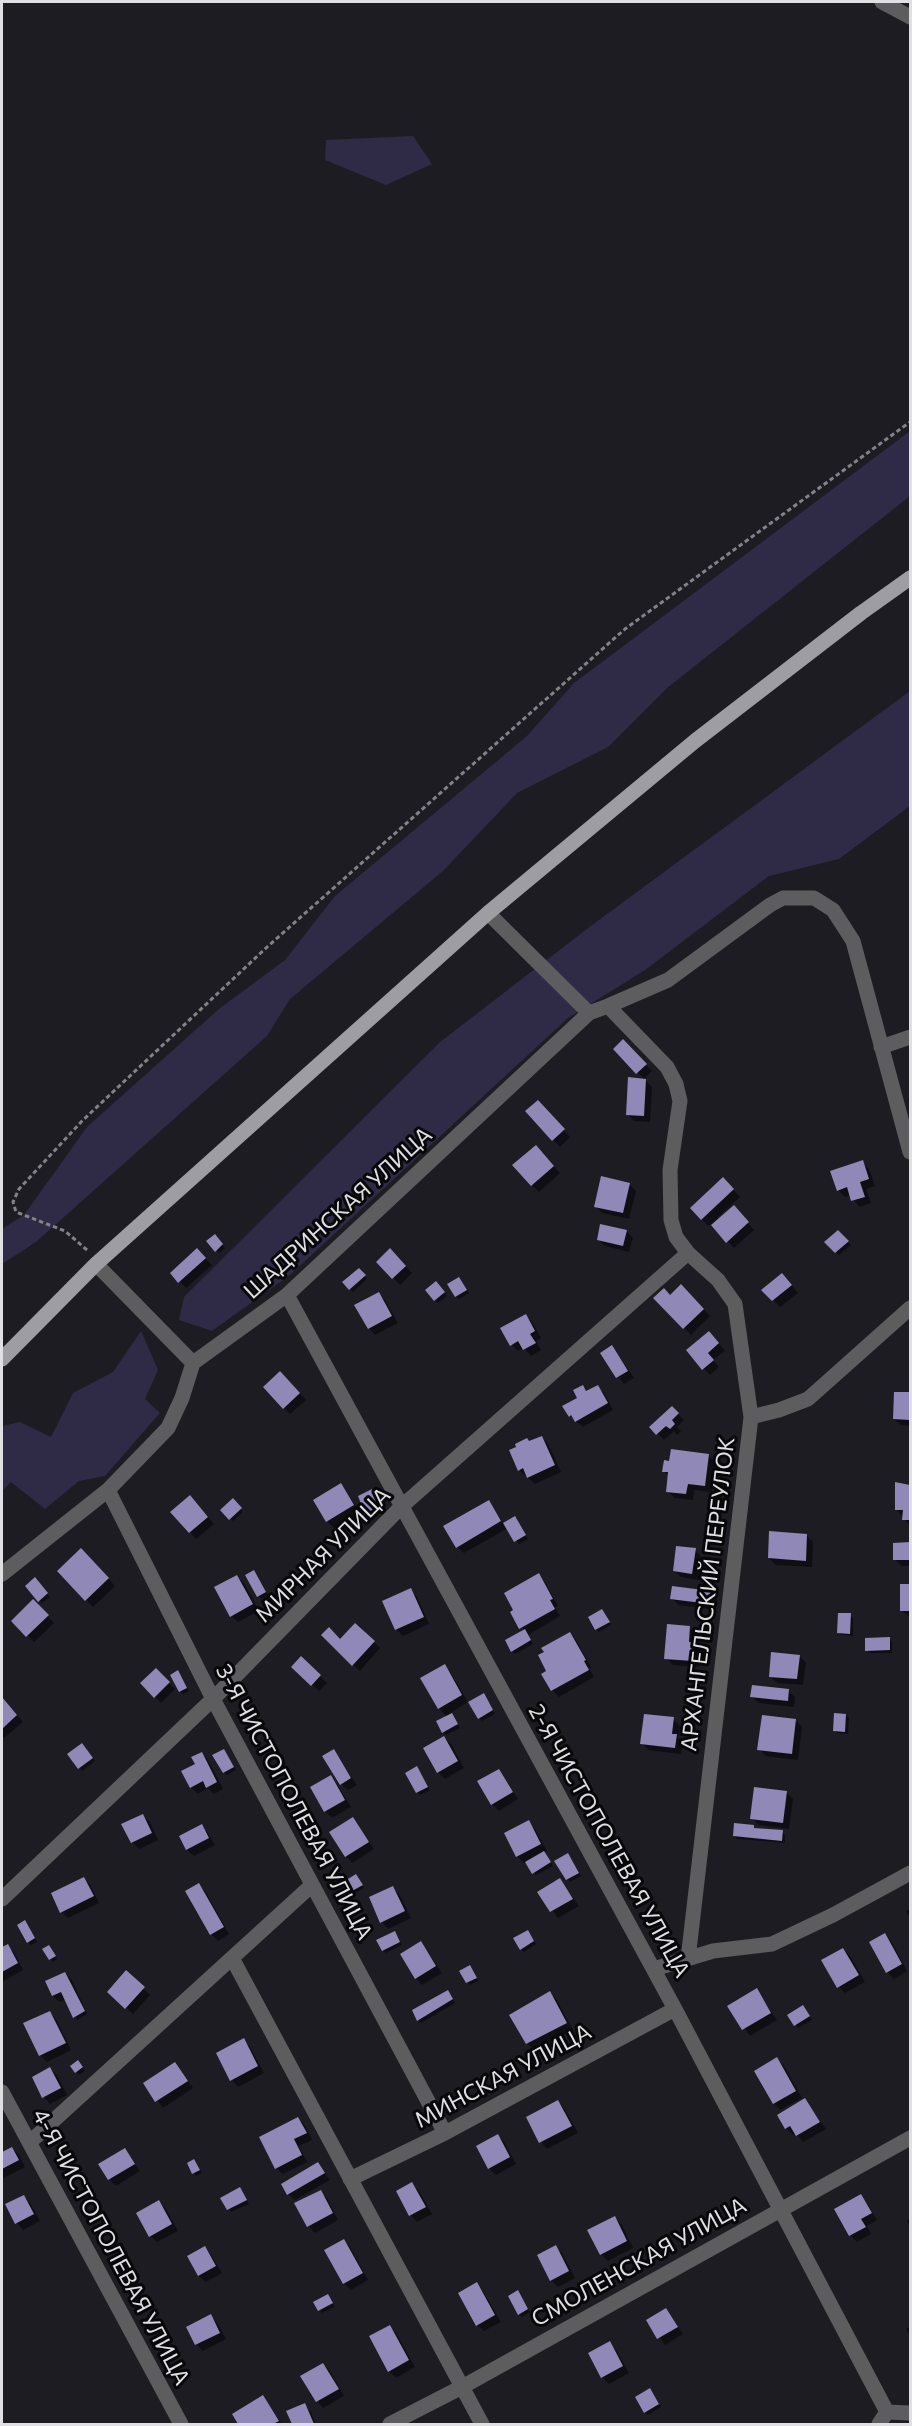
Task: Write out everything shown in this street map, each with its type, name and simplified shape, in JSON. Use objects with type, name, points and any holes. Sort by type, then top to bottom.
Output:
[{"type":"main road","points":[[2,1359],[96,1264],[489,913],[695,741],[861,612],[910,578]]},
{"type":"street","points":[[882,2],[910,17]]},
{"type":"street","points":[[489,913],[589,1013],[668,980],[770,905],[783,898],[814,898],[833,910],[853,941],[910,1152]]},
{"type":"street","points":[[608,1006],[668,1067],[676,1084],[680,1101],[670,1170],[671,1220],[676,1237],[687,1254]]},
{"type":"street","name":"ШАДРИНСКАЯ УЛИЦА","points":[[193,1363],[287,1295],[589,1013]]},
{"type":"street","points":[[881,1047],[910,1037]]},
{"type":"street","name":"АРХАНГЕЛЬСКИЙ ПЕРЕУЛОК","points":[[687,1254],[717,1280],[735,1304],[751,1417],[688,1959]]},
{"type":"street","name":"МИРНАЯ УЛИЦА","points":[[2,1899],[213,1699],[401,1507],[687,1254]]},
{"type":"street","points":[[2,1574],[108,1490],[168,1428],[182,1398],[193,1363],[96,1264]]},
{"type":"street","name":"2-Я ЧИСТОПОЛЕВАЯ УЛИЦА","points":[[287,1295],[654,1969],[781,2209],[883,2418]]},
{"type":"street","points":[[751,1417],[780,1410],[808,1399],[910,1308]]},
{"type":"street","name":"3-Я ЧИСТОПОЛЕВАЯ УЛИЦА","points":[[108,1490],[213,1699],[445,2133]]},
{"type":"street","points":[[654,1969],[713,1951],[772,1944],[833,1915],[910,1873]]},
{"type":"street","points":[[30,2142],[312,1885]]},
{"type":"street","points":[[232,1958],[482,2424]]},
{"type":"street","name":"МИНСКАЯ УЛИЦА","points":[[350,2179],[445,2133],[675,2009]]},
{"type":"street","name":"4-Я ЧИСТОПОЛЕВАЯ УЛИЦА","points":[[2,2092],[182,2424]]},
{"type":"street","name":"СМОЛЕНСКАЯ УЛИЦА","points":[[390,2424],[462,2387],[910,2138]]},
{"type":"street","points":[[883,2418],[910,2413]]},
{"type":"path","points":[[96,1264],[85,1246],[65,1231],[16,1212],[13,1202],[19,1189],[82,1121],[266,948],[625,629],[910,422]]},
{"type":"shaded area","points":[[413,136],[432,164],[386,185],[325,160],[326,140]]},
{"type":"shaded area","points":[[910,431],[910,496],[667,688],[608,747],[517,793],[443,871],[290,999],[267,1036],[36,1242],[2,1264],[2,1229],[24,1215],[87,1127],[220,1008],[285,960],[335,896],[527,736],[574,683]]},
{"type":"shaded area","points":[[910,691],[910,806],[839,859],[769,876],[645,970],[568,1018],[290,1275],[212,1331],[179,1320],[184,1297],[440,1042],[592,925]]},
{"type":"shaded area","points":[[141,1331],[158,1370],[145,1399],[160,1413],[105,1476],[79,1481],[45,1509],[11,1482],[2,1491],[2,1426],[20,1422],[51,1437],[73,1393],[113,1372]]},
{"type":"building","points":[[623,1039],[647,1064],[636,1074],[613,1049]]},
{"type":"building","points":[[628,1077],[646,1079],[644,1116],[626,1115]]},
{"type":"building","points":[[538,1100],[565,1129],[552,1141],[525,1111]]},
{"type":"building","points":[[536,1145],[554,1166],[531,1186],[512,1165]]},
{"type":"building","points":[[863,1160],[869,1179],[860,1182],[865,1197],[851,1201],[847,1187],[837,1191],[830,1171]]},
{"type":"building","points":[[601,1176],[630,1183],[623,1213],[594,1207]]},
{"type":"building","points":[[723,1177],[734,1189],[701,1220],[690,1208]]},
{"type":"building","points":[[734,1205],[749,1222],[726,1243],[711,1225]]},
{"type":"building","points":[[600,1224],[627,1230],[623,1246],[597,1240]]},
{"type":"building","points":[[838,1230],[849,1241],[835,1253],[824,1242]]},
{"type":"building","points":[[215,1234],[223,1244],[215,1252],[206,1241]]},
{"type":"building","points":[[197,1248],[206,1258],[178,1283],[170,1273]]},
{"type":"building","points":[[390,1248],[406,1266],[392,1279],[376,1262]]},
{"type":"building","points":[[359,1268],[366,1275],[349,1290],[342,1282]]},
{"type":"building","points":[[782,1273],[792,1285],[772,1301],[761,1290]]},
{"type":"building","points":[[459,1277],[467,1290],[455,1297],[447,1284]]},
{"type":"building","points":[[436,1281],[445,1292],[434,1301],[425,1290]]},
{"type":"building","points":[[681,1284],[704,1309],[683,1329],[653,1298],[664,1288],[670,1295]]},
{"type":"building","points":[[379,1292],[392,1316],[368,1329],[354,1305]]},
{"type":"building","points":[[526,1314],[535,1331],[530,1334],[536,1343],[523,1350],[518,1341],[510,1346],[500,1328]]},
{"type":"building","points":[[709,1331],[719,1343],[708,1353],[714,1360],[702,1370],[686,1350]]},
{"type":"building","points":[[612,1345],[628,1371],[616,1378],[600,1353]]},
{"type":"building","points":[[280,1371],[300,1393],[283,1409],[263,1387]]},
{"type":"building","points":[[583,1385],[586,1391],[598,1385],[608,1403],[575,1422],[562,1406],[577,1398],[573,1390]]},
{"type":"building","points":[[894,1392],[910,1392],[910,1420],[893,1419]]},
{"type":"building","points":[[672,1406],[679,1413],[672,1420],[675,1424],[670,1429],[666,1426],[656,1435],[649,1427]]},
{"type":"building","points":[[542,1436],[555,1465],[527,1478],[523,1468],[518,1471],[509,1450],[527,1438],[529,1441]]},
{"type":"building","points":[[671,1449],[709,1454],[705,1486],[688,1484],[686,1494],[666,1492],[668,1472],[662,1472],[664,1460],[669,1461]]},
{"type":"building","points":[[895,1482],[910,1485],[910,1520],[902,1520],[903,1510],[895,1510]]},
{"type":"building","points":[[341,1483],[354,1505],[326,1522],[313,1500]]},
{"type":"building","points":[[372,1489],[380,1507],[365,1514],[358,1496]]},
{"type":"building","points":[[190,1495],[208,1517],[189,1533],[170,1512]]},
{"type":"building","points":[[233,1498],[242,1508],[229,1520],[220,1510]]},
{"type":"building","points":[[489,1500],[501,1521],[456,1548],[443,1526]]},
{"type":"building","points":[[515,1516],[526,1535],[514,1542],[503,1523]]},
{"type":"building","points":[[769,1531],[807,1534],[806,1561],[768,1558]]},
{"type":"building","points":[[910,1542],[910,1560],[893,1560],[893,1543]]},
{"type":"building","points":[[676,1546],[696,1548],[692,1574],[673,1571]]},
{"type":"building","points":[[81,1548],[109,1578],[85,1601],[57,1571]]},
{"type":"building","points":[[254,1570],[266,1592],[257,1597],[245,1575]]},
{"type":"building","points":[[539,1573],[553,1599],[550,1600],[555,1609],[519,1629],[504,1593]]},
{"type":"building","points":[[237,1575],[253,1604],[230,1617],[214,1587]]},
{"type":"building","points":[[35,1577],[48,1593],[38,1602],[25,1586]]},
{"type":"building","points":[[900,1584],[910,1584],[910,1611],[900,1611]]},
{"type":"building","points":[[672,1586],[711,1591],[710,1604],[670,1599]]},
{"type":"building","points":[[411,1588],[424,1617],[395,1630],[382,1601]]},
{"type":"building","points":[[33,1599],[49,1615],[26,1637],[11,1621]]},
{"type":"building","points":[[602,1609],[610,1622],[595,1630],[588,1617]]},
{"type":"building","points":[[838,1613],[851,1613],[850,1634],[837,1633]]},
{"type":"building","points":[[355,1623],[375,1641],[352,1666],[321,1635],[329,1627],[340,1639]]},
{"type":"building","points":[[667,1624],[690,1626],[689,1642],[695,1642],[693,1661],[664,1659]]},
{"type":"building","points":[[525,1629],[531,1640],[511,1652],[505,1640]]},
{"type":"building","points":[[570,1632],[589,1670],[551,1691],[541,1674],[546,1671],[538,1655],[544,1652],[541,1648]]},
{"type":"building","points":[[890,1637],[890,1650],[865,1651],[865,1638]]},
{"type":"building","points":[[771,1652],[800,1655],[797,1679],[769,1677]]},
{"type":"building","points":[[301,1656],[321,1675],[311,1686],[291,1667]]},
{"type":"building","points":[[445,1664],[462,1695],[438,1709],[420,1678]]},
{"type":"building","points":[[156,1668],[170,1682],[154,1698],[140,1683]]},
{"type":"building","points":[[178,1670],[187,1688],[179,1692],[170,1675]]},
{"type":"building","points":[[752,1685],[789,1689],[788,1701],[750,1697]]},
{"type":"building","points":[[484,1693],[493,1710],[478,1719],[468,1702]]},
{"type":"building","points":[[2,1697],[17,1715],[2,1729]]},
{"type":"building","points":[[452,1713],[458,1724],[442,1733],[436,1721]]},
{"type":"building","points":[[834,1713],[846,1714],[845,1732],[833,1731]]},
{"type":"building","points":[[644,1714],[674,1717],[672,1734],[677,1734],[675,1748],[640,1744]]},
{"type":"building","points":[[762,1715],[796,1719],[792,1754],[757,1750]]},
{"type":"building","points":[[444,1736],[458,1761],[437,1773],[423,1748]]},
{"type":"building","points":[[82,1743],[93,1758],[78,1769],[67,1754]]},
{"type":"building","points":[[224,1749],[234,1767],[223,1773],[212,1755]]},
{"type":"building","points":[[334,1749],[351,1778],[340,1785],[322,1756]]},
{"type":"building","points":[[202,1752],[217,1782],[206,1788],[203,1781],[190,1788],[181,1771],[195,1764],[191,1757]]},
{"type":"building","points":[[417,1766],[428,1787],[416,1793],[405,1773]]},
{"type":"building","points":[[499,1769],[513,1792],[491,1805],[477,1781]]},
{"type":"building","points":[[331,1775],[345,1800],[324,1812],[310,1787]]},
{"type":"building","points":[[754,1787],[787,1791],[783,1823],[750,1819]]},
{"type":"building","points":[[143,1814],[152,1833],[131,1843],[121,1824]]},
{"type":"building","points":[[353,1817],[369,1842],[345,1857],[329,1832]]},
{"type":"building","points":[[529,1820],[541,1844],[516,1857],[504,1833]]},
{"type":"building","points":[[734,1823],[754,1825],[754,1828],[783,1830],[782,1841],[733,1836]]},
{"type":"building","points":[[202,1824],[209,1838],[186,1850],[179,1836]]},
{"type":"building","points":[[544,1851],[551,1862],[532,1874],[525,1862]]},
{"type":"building","points":[[568,1853],[579,1873],[566,1880],[554,1861]]},
{"type":"building","points":[[356,1874],[363,1885],[350,1892],[343,1882]]},
{"type":"building","points":[[84,1877],[94,1896],[60,1913],[51,1893]]},
{"type":"building","points":[[560,1878],[573,1899],[550,1912],[537,1892]]},
{"type":"building","points":[[199,1883],[224,1927],[210,1935],[185,1891]]},
{"type":"building","points":[[393,1886],[405,1911],[380,1923],[369,1897]]},
{"type":"building","points":[[25,1920],[35,1938],[27,1943],[17,1925]]},
{"type":"building","points":[[528,1930],[534,1941],[520,1950],[513,1938]]},
{"type":"building","points":[[395,1931],[400,1942],[382,1951],[376,1940]]},
{"type":"building","points":[[885,1933],[902,1964],[886,1973],[869,1942]]},
{"type":"building","points":[[421,1941],[436,1966],[415,1979],[400,1954]]},
{"type":"building","points":[[8,1944],[18,1963],[2,1972],[2,1947]]},
{"type":"building","points":[[49,1945],[56,1956],[49,1960],[42,1949]]},
{"type":"building","points":[[843,1948],[859,1975],[837,1988],[821,1960]]},
{"type":"building","points":[[470,1965],[477,1978],[466,1983],[459,1971]]},
{"type":"building","points":[[126,1970],[145,1987],[125,2009],[107,1992]]},
{"type":"building","points":[[65,1972],[85,2011],[73,2018],[61,1992],[52,1996],[45,1981]]},
{"type":"building","points":[[757,1988],[771,2013],[742,2030],[727,2006]]},
{"type":"building","points":[[448,1990],[453,1999],[417,2021],[412,2010]]},
{"type":"building","points":[[550,1991],[567,2023],[526,2044],[509,2015]]},
{"type":"building","points":[[803,2005],[810,2016],[794,2026],[787,2015]]},
{"type":"building","points":[[50,2011],[66,2043],[39,2056],[23,2023]]},
{"type":"building","points":[[244,2038],[258,2066],[230,2081],[216,2053]]},
{"type":"building","points":[[777,2057],[796,2091],[773,2104],[754,2071]]},
{"type":"building","points":[[78,2060],[83,2067],[75,2073],[70,2066]]},
{"type":"building","points":[[175,2062],[188,2081],[155,2102],[143,2083]]},
{"type":"building","points":[[50,2067],[61,2088],[42,2098],[32,2077]]},
{"type":"building","points":[[805,2098],[820,2122],[796,2136],[790,2126],[785,2129],[777,2115]]},
{"type":"building","points":[[558,2100],[572,2126],[539,2143],[526,2117]]},
{"type":"building","points":[[298,2117],[307,2133],[294,2139],[302,2155],[275,2169],[259,2137]]},
{"type":"building","points":[[498,2134],[510,2157],[488,2169],[476,2146]]},
{"type":"building","points":[[12,2147],[19,2160],[2,2169],[2,2152]]},
{"type":"building","points":[[125,2148],[135,2164],[108,2180],[98,2164]]},
{"type":"building","points":[[194,2159],[200,2170],[192,2174],[187,2163]]},
{"type":"building","points":[[318,2162],[325,2173],[287,2195],[281,2184]]},
{"type":"building","points":[[412,2182],[426,2207],[409,2216],[396,2191]]},
{"type":"building","points":[[240,2187],[247,2200],[227,2210],[220,2198]]},
{"type":"building","points":[[321,2190],[333,2213],[307,2227],[294,2203]]},
{"type":"building","points":[[861,2194],[872,2213],[861,2219],[866,2227],[849,2236],[834,2209]]},
{"type":"building","points":[[24,2195],[34,2214],[15,2224],[5,2204]]},
{"type":"building","points":[[159,2200],[172,2224],[149,2237],[136,2213]]},
{"type":"building","points":[[615,2216],[627,2241],[600,2255],[587,2230]]},
{"type":"building","points":[[344,2239],[363,2273],[343,2284],[324,2250]]},
{"type":"building","points":[[556,2245],[569,2271],[550,2281],[537,2255]]},
{"type":"building","points":[[205,2246],[216,2266],[198,2276],[187,2256]]},
{"type":"building","points":[[477,2282],[495,2315],[476,2326],[458,2293]]},
{"type":"building","points":[[518,2290],[528,2309],[518,2315],[508,2296]]},
{"type":"building","points":[[328,2294],[333,2303],[318,2311],[313,2302]]},
{"type":"building","points":[[666,2308],[678,2327],[657,2339],[646,2320]]},
{"type":"building","points":[[211,2314],[220,2333],[195,2345],[186,2327]]},
{"type":"building","points":[[390,2325],[409,2360],[388,2372],[369,2336]]},
{"type":"building","points":[[610,2341],[623,2366],[601,2378],[588,2353]]},
{"type":"building","points":[[323,2363],[339,2389],[316,2402],[300,2376]]},
{"type":"building","points":[[650,2388],[659,2404],[644,2413],[635,2397]]},
{"type":"building","points":[[263,2395],[279,2421],[273,2424],[238,2424],[232,2414]]},
{"type":"building","points":[[305,2403],[314,2424],[292,2424],[286,2411]]}]
